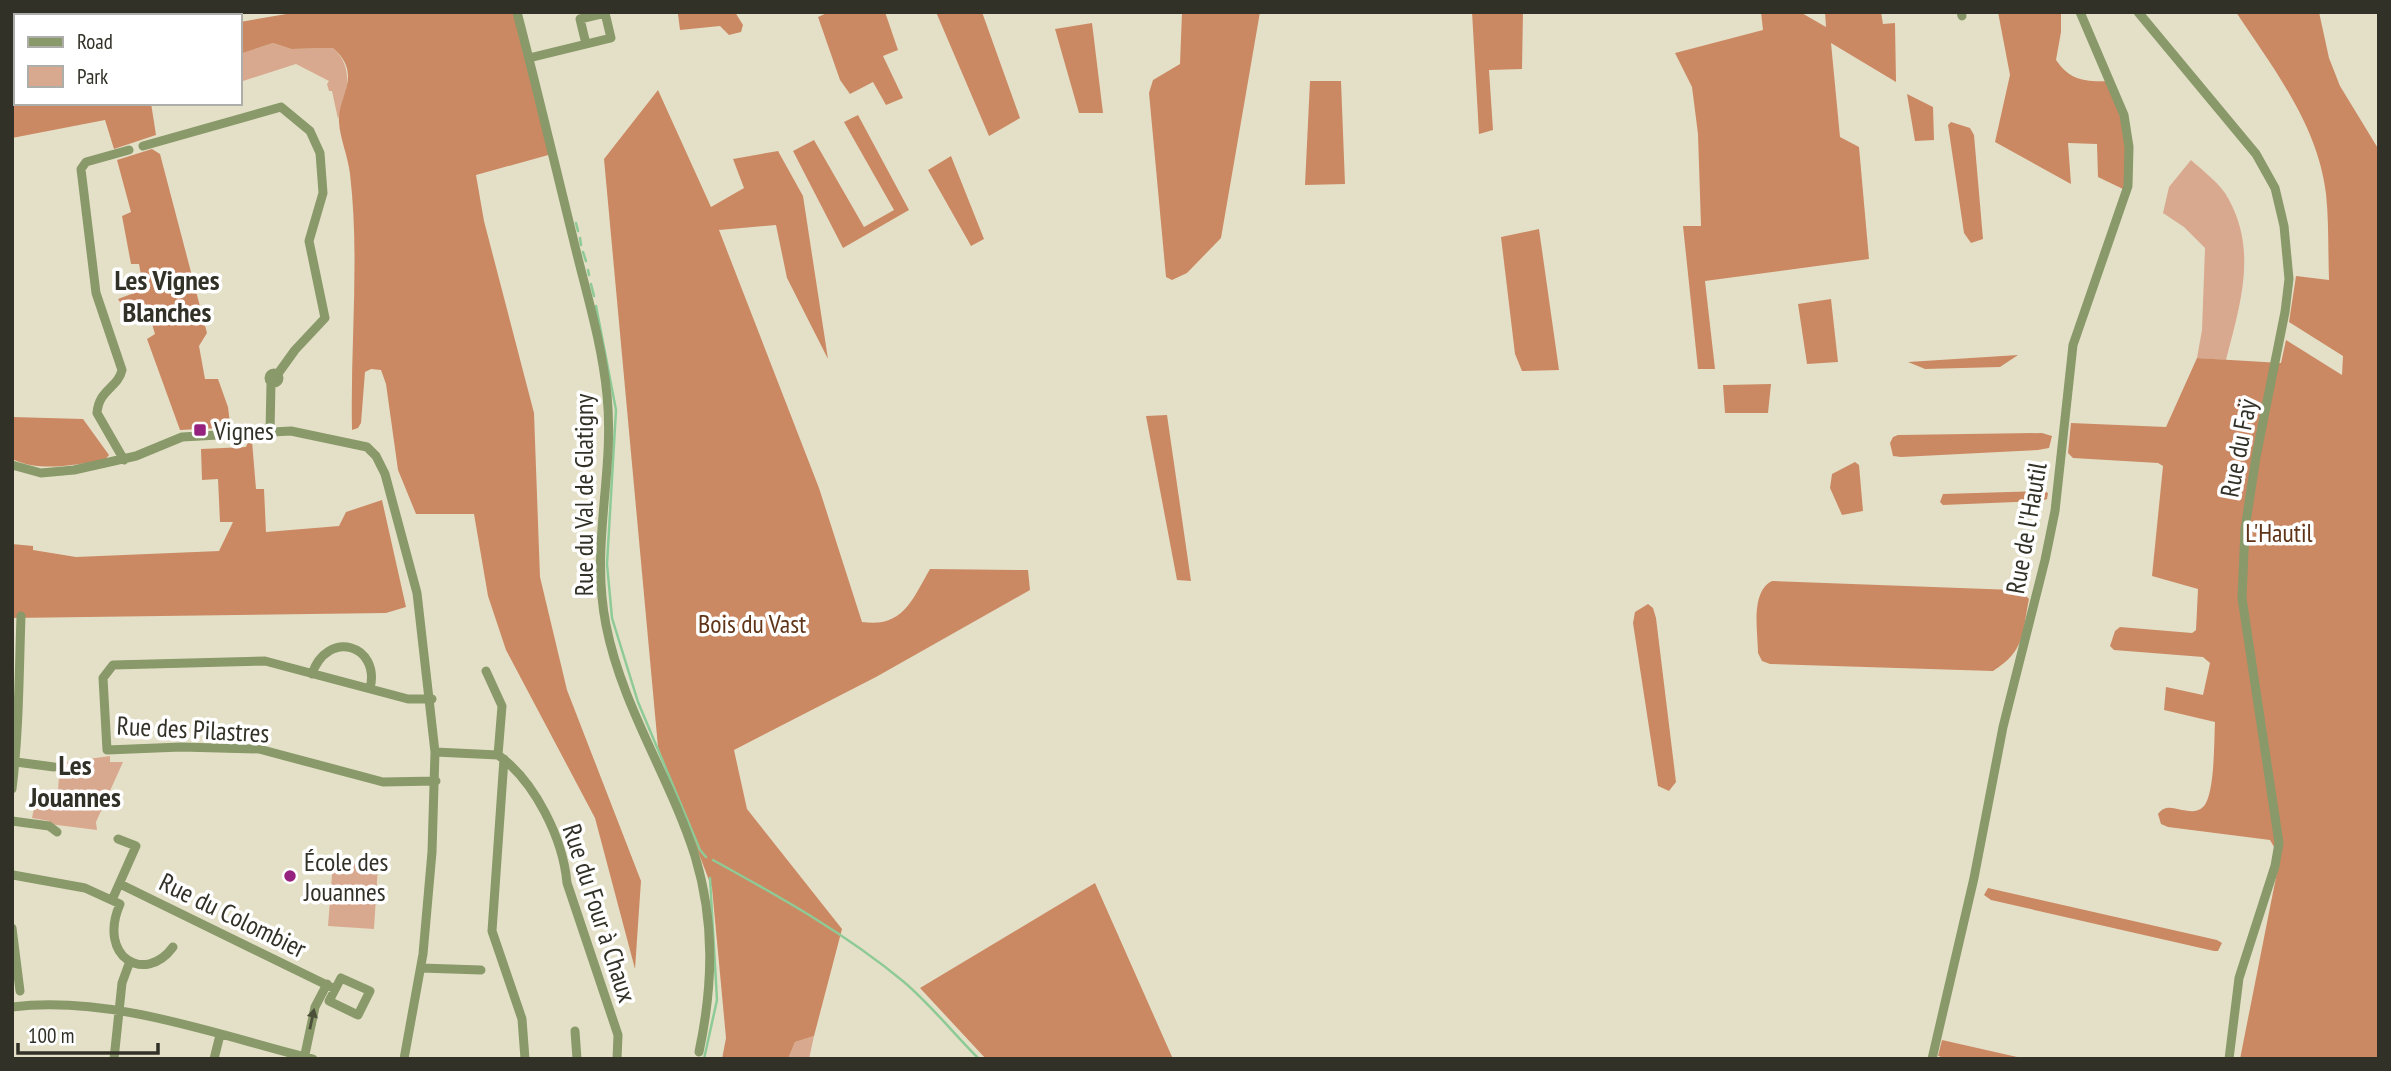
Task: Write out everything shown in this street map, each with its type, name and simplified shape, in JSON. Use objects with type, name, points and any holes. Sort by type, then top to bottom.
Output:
[{"type":"street","name":"Rue du Val de Glatigny","points":[[517,12],[586,290],[607,393],[608,451],[599,555],[606,624],[631,708],[690,841],[706,906],[711,952],[710,988],[699,1052]]},
{"type":"street","name":"Rue de l'Hautil","points":[[1932,1059],[1974,878],[2003,727],[2055,511],[2073,345],[2128,186],[2129,146],[2124,115],[2080,12]]},
{"type":"street","name":"Rue du Faÿ","points":[[2138,12],[2267,171],[2281,208],[2288,251],[2285,312],[2256,457],[2245,529],[2242,598],[2279,843],[2275,866],[2239,978],[2229,1059]]},
{"type":"street","points":[[529,58],[586,44]]},
{"type":"street","points":[[143,146],[280,107],[287,110],[315,139],[321,159],[324,193],[309,241],[325,318],[295,350],[274,379],[270,432]]},
{"type":"street","points":[[124,460],[97,413],[101,396],[120,378],[122,370],[96,293],[83,179],[84,163],[129,150]]},
{"type":"street","points":[[12,465],[47,473],[124,460],[182,437],[270,432],[299,432],[359,444],[376,456],[393,500],[417,593],[432,699],[435,752],[436,781],[421,968],[402,1056]]},
{"type":"street","points":[[12,789],[15,760],[16,658],[21,616]]},
{"type":"street","points":[[312,674],[316,661],[324,653],[337,646],[351,647],[367,659],[371,669],[370,689]]},
{"type":"street","name":"Rue des Pilastres","points":[[432,699],[408,699],[247,660],[113,665],[103,678],[107,750],[181,747],[258,749],[383,782],[436,781]]},
{"type":"street","points":[[486,671],[502,705],[492,931],[522,1019],[525,1059]]},
{"type":"street","points":[[435,752],[501,757]]},
{"type":"street","name":"Rue du Four à Chaux","points":[[501,757],[520,775],[543,809],[565,865],[567,883],[618,1035],[617,1059]]},
{"type":"street","points":[[15,760],[54,767]]},
{"type":"street","points":[[12,821],[49,826],[57,832]]},
{"type":"street","points":[[118,839],[136,846],[120,884],[113,943],[130,961],[144,964],[155,962],[167,955],[173,947]]},
{"type":"street","points":[[13,875],[85,888],[116,902]]},
{"type":"street","name":"Rue du Colombier","points":[[120,884],[331,986],[315,1007],[307,1058]]},
{"type":"street","points":[[12,928],[20,991]]},
{"type":"street","points":[[114,1059],[118,1012],[130,961]]},
{"type":"street","points":[[421,968],[481,970]]},
{"type":"street","points":[[341,978],[370,991],[358,1015],[329,1001],[331,986],[341,978]]},
{"type":"street","points":[[12,1007],[62,1006],[118,1012],[307,1058]]},
{"type":"street","points":[[575,1031],[577,1059]]},
{"type":"street","points":[[214,1059],[220,1035]]},
{"type":"green space","points":[[199,12],[200,14],[104,14]]},
{"type":"green space","points":[[298,12],[516,12],[552,154],[476,175],[484,221],[534,413],[540,577],[567,690],[641,881],[635,969],[595,818],[506,650],[488,596],[474,514],[416,514],[398,470],[386,384],[381,370],[371,369],[365,372],[361,423],[358,428],[352,430],[353,206],[348,161],[339,122],[347,86],[347,67],[333,48],[291,49],[273,43],[242,53],[242,22]]},
{"type":"green space","points":[[735,12],[743,25],[741,32],[729,35],[720,26],[680,30],[678,14]]},
{"type":"green space","points":[[829,12],[885,12],[898,50],[883,56],[903,98],[886,105],[873,82],[850,94],[840,80],[818,17]]},
{"type":"green space","points":[[936,12],[982,12],[1020,118],[989,136]]},
{"type":"green space","points":[[1182,12],[1260,12],[1221,238],[1187,273],[1172,280],[1166,277],[1149,93],[1153,80],[1180,64]]},
{"type":"green space","points":[[1472,12],[1523,12],[1522,69],[1489,70],[1493,130],[1479,134]]},
{"type":"green space","points":[[1761,12],[1800,12],[1826,27],[1825,12],[1881,12],[1883,24],[1895,23],[1896,82],[1831,43],[1840,137],[1859,147],[1869,259],[1705,281],[1715,369],[1698,369],[1683,226],[1701,226],[1698,134],[1692,87],[1675,53],[1763,30]]},
{"type":"green space","points":[[1998,12],[2061,12],[2056,60],[2072,76],[2092,81],[2108,81],[2113,94],[2127,148],[2127,175],[2123,189],[2098,177],[2097,144],[2068,143],[2071,184],[1995,142],[2010,75]]},
{"type":"green space","name":"L'Hautil","points":[[2236,12],[2319,12],[2329,58],[2340,86],[2379,150],[2379,1059],[2240,1059],[2280,857],[2270,840],[2161,824],[2158,814],[2163,809],[2198,810],[2207,801],[2210,792],[2215,722],[2164,710],[2166,687],[2203,695],[2210,663],[2203,657],[2114,650],[2110,646],[2115,631],[2120,627],[2192,633],[2196,630],[2198,589],[2152,576],[2163,466],[2158,463],[2073,458],[2068,453],[2071,423],[2166,427],[2197,358],[2281,363],[2286,340],[2342,375],[2343,356],[2289,322],[2296,276],[2329,280],[2326,194],[2314,144],[2279,76]]},
{"type":"green space","points":[[1092,23],[1103,113],[1079,113],[1055,29]]},
{"type":"green space","points":[[12,37],[14,105],[151,105],[156,135],[114,149],[105,120],[12,138]]},
{"type":"green space","points":[[273,43],[291,49],[333,48],[347,72],[346,91],[338,119],[332,91],[329,91],[327,84],[329,81],[296,64],[242,81],[242,53]]},
{"type":"green space","points":[[1310,81],[1341,81],[1345,184],[1305,185]]},
{"type":"green space","name":"Bois du Vast","points":[[658,90],[711,207],[744,188],[733,159],[778,151],[803,196],[828,359],[787,278],[776,225],[719,230],[819,488],[862,622],[876,623],[897,616],[911,601],[930,569],[1028,570],[1030,590],[876,677],[734,750],[747,809],[842,929],[814,1036],[795,1042],[788,1059],[722,1059],[726,1038],[712,888],[658,747],[604,159]]},
{"type":"green space","points":[[1907,94],[1933,107],[1934,140],[1915,141]]},
{"type":"green space","points":[[858,115],[909,210],[843,248],[793,151],[814,140],[864,227],[894,210],[844,122]]},
{"type":"green space","points":[[1951,122],[1970,128],[1974,135],[1983,239],[1971,243],[1964,233],[1948,125]]},
{"type":"green space","points":[[152,149],[160,154],[207,333],[199,346],[205,379],[218,379],[228,407],[230,423],[219,428],[180,430],[147,339],[155,334],[146,304],[123,307],[118,299],[134,293],[133,283],[142,281],[139,264],[131,264],[122,216],[131,212],[117,160]]},
{"type":"green space","points":[[951,156],[984,239],[971,246],[928,170]]},
{"type":"green space","points":[[2191,160],[2225,193],[2237,218],[2242,238],[2244,278],[2226,360],[2197,358],[2202,330],[2205,248],[2184,227],[2163,213],[2169,187]]},
{"type":"green space","points":[[1539,229],[1559,370],[1522,371],[1515,354],[1501,237]]},
{"type":"green space","points":[[1831,299],[1838,362],[1807,364],[1798,304]]},
{"type":"green space","points":[[2018,355],[2000,367],[1925,369],[1908,362]]},
{"type":"green space","points":[[1771,384],[1768,413],[1725,413],[1723,385]]},
{"type":"green space","points":[[1167,415],[1191,581],[1177,580],[1146,416]]},
{"type":"green space","points":[[12,417],[83,419],[109,455],[104,461],[46,467],[12,459]]},
{"type":"green space","points":[[2042,433],[2052,436],[2049,448],[2038,450],[1901,457],[1893,456],[1890,443],[1893,437],[1898,435]]},
{"type":"green space","points":[[252,441],[256,489],[264,489],[266,532],[339,526],[346,512],[382,500],[406,607],[386,613],[12,618],[12,544],[33,546],[33,550],[76,557],[219,551],[233,522],[220,522],[218,479],[202,480],[201,449],[246,447],[248,442]]},
{"type":"green space","points":[[1855,462],[1859,465],[1863,511],[1842,515],[1830,488],[1832,474]]},
{"type":"green space","points":[[2048,493],[2047,499],[2042,501],[1943,505],[1940,502],[1943,494]]},
{"type":"green space","points":[[1772,581],[2014,590],[2022,592],[2029,599],[2017,649],[1993,671],[1770,664],[1762,661],[1758,653],[1757,613],[1761,594],[1765,586]]},
{"type":"green space","points":[[1648,604],[1653,608],[1656,618],[1676,782],[1669,791],[1658,786],[1633,623],[1635,612]]},
{"type":"green space","points":[[110,756],[110,762],[123,762],[96,822],[97,830],[49,824],[49,821],[32,818],[35,803],[57,804],[60,763]]},
{"type":"green space","points":[[333,862],[378,865],[374,929],[328,926]]},
{"type":"green space","points":[[1095,883],[1173,1059],[986,1059],[920,988]]},
{"type":"green space","points":[[1988,888],[2222,943],[2218,951],[2214,951],[1991,900],[1984,895]]},
{"type":"green space","points":[[814,1036],[809,1059],[788,1059],[795,1042]]},
{"type":"green space","points":[[1942,1040],[2026,1059],[1948,1059],[1938,1056]]},
{"type":"waterway","points":[[576,223],[578,231]]},
{"type":"waterway","points":[[580,238],[581,245]]},
{"type":"waterway","points":[[583,252],[586,261]]},
{"type":"waterway","points":[[588,270],[589,275]]},
{"type":"waterway","points":[[591,284],[594,296]]},
{"type":"waterway","points":[[596,306],[616,410],[607,564],[612,618],[638,702],[700,850],[706,857]]},
{"type":"waterway","points":[[713,860],[811,916],[882,964],[924,1000],[979,1059]]},
{"type":"waterway","points":[[704,1059],[717,1000],[710,878]]},
{"type":"place","name":"Vignes","points":[[200,430]]},
{"type":"place","name":"École des Jouannes","points":[[290,876]]},
{"type":"district","name":"Les Vignes Blanches","points":[[167,295]]},
{"type":"district","name":"Les Jouannes","points":[[75,780]]}]
